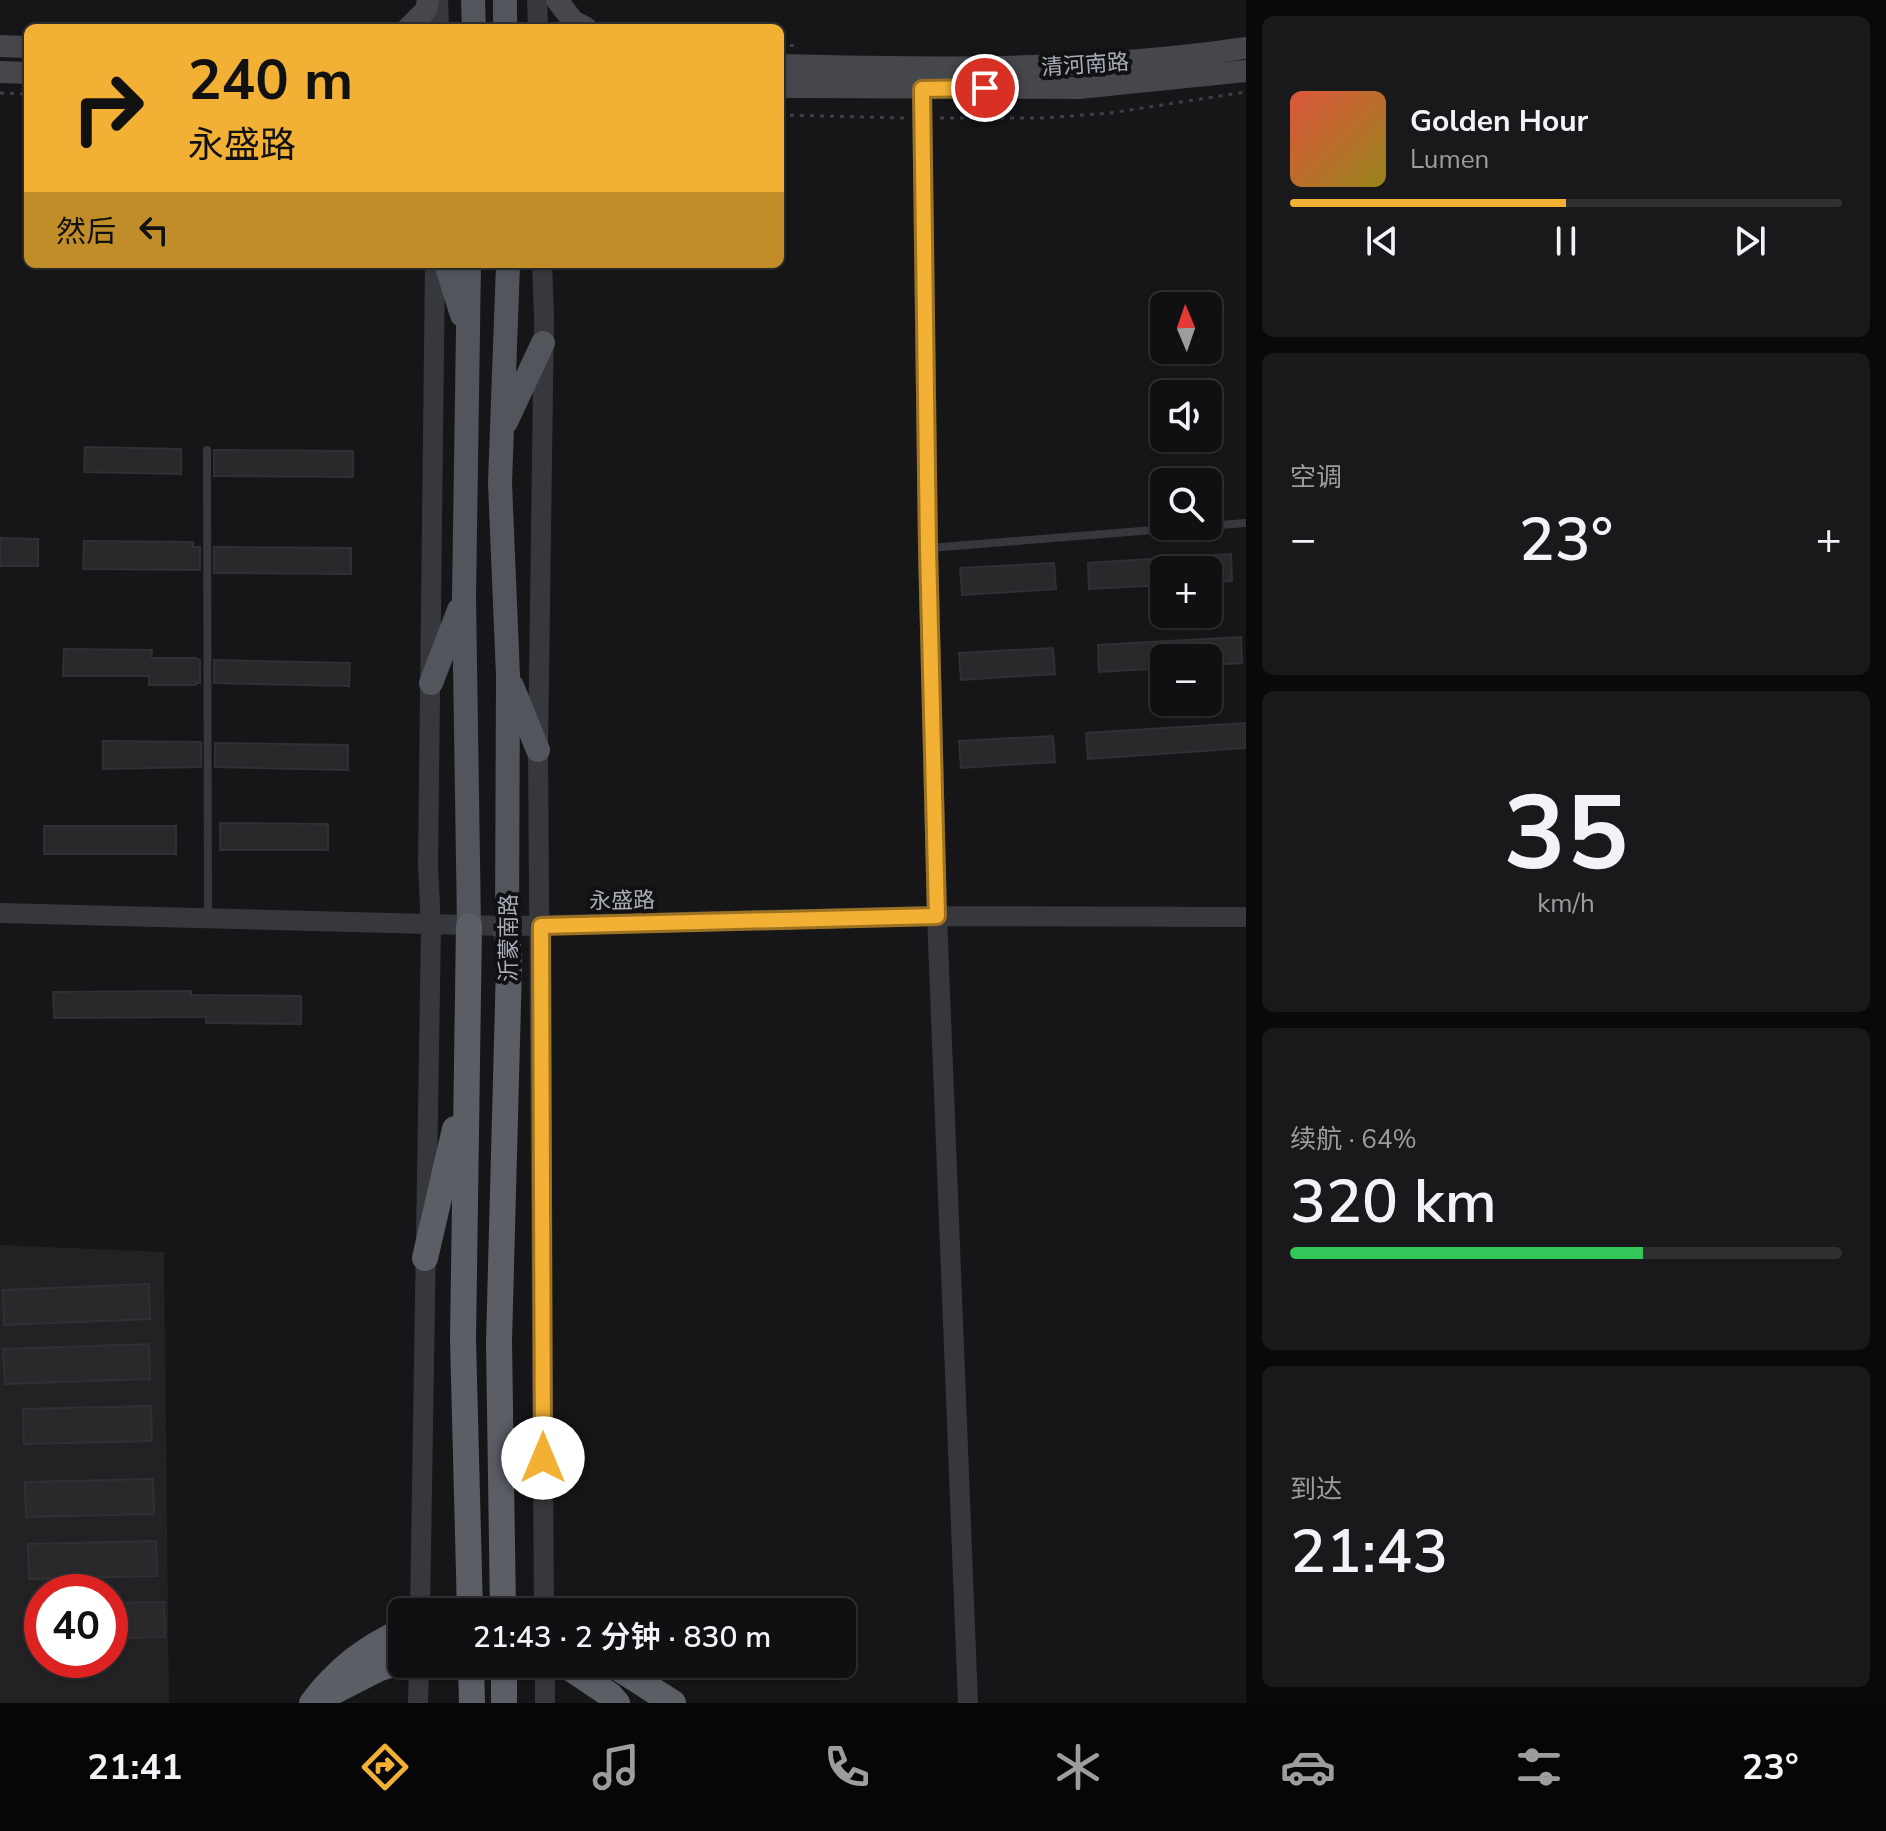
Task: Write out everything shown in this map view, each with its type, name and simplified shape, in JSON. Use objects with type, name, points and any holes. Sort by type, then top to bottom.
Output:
[{"type":"highway","name":"沂蒙南路","points":[[469,926],[463,1339],[470,1598]]},
{"type":"highway","name":"沂蒙南路","points":[[503,1598],[499,1342],[509,966],[507,926]]},
{"type":"highway","points":[[425,1258],[467,1079]]},
{"type":"highway","points":[[313,1703],[331,1678],[363,1653],[388,1639]]},
{"type":"highway","points":[[313,1703],[388,1665]]},
{"type":"highway","points":[[471,1678],[472,1703]]},
{"type":"highway","points":[[504,1678],[504,1703]]},
{"type":"highway","points":[[585,1678],[617,1703]]},
{"type":"highway","points":[[634,1678],[673,1703]]},
{"type":"main road","points":[[412,24],[426,10],[428,0]]},
{"type":"main road","points":[[473,0],[474,24]]},
{"type":"main road","points":[[505,0],[505,24]]},
{"type":"main road","points":[[557,0],[579,24]]},
{"type":"main road","points":[[0,46],[24,47]]},
{"type":"main road","name":"清河南路","points":[[784,65],[1032,68],[1170,59],[1246,48]]},
{"type":"main road","name":"清河南路","points":[[784,87],[1079,88],[1246,71]]},
{"type":"main road","points":[[0,72],[24,73]]},
{"type":"main road","points":[[447,268],[467,332]]},
{"type":"main road","name":"沂蒙南路","points":[[469,268],[464,597],[469,926]]},
{"type":"main road","name":"沂蒙南路","points":[[507,926],[508,676],[500,483],[508,268]]},
{"type":"main road","points":[[502,432],[543,343]]},
{"type":"main road","points":[[431,683],[464,597]]},
{"type":"main road","points":[[508,676],[538,750]]},
{"type":"street","points":[[438,0],[439,24]]},
{"type":"street","points":[[537,0],[538,24]]},
{"type":"street","points":[[922,89],[937,916],[968,1703]]},
{"type":"street","points":[[420,1598],[431,926],[428,866],[435,268]]},
{"type":"street","points":[[542,268],[538,750],[544,1598]]},
{"type":"street","name":"永盛路","points":[[0,913],[431,926],[937,916],[1246,917]]},
{"type":"street","points":[[418,1703],[419,1678]]},
{"type":"street","points":[[545,1678],[545,1703]]},
{"type":"lane","points":[[207,450],[208,920]]},
{"type":"lane","points":[[1222,525],[1246,523]]},
{"type":"lane","points":[[928,548],[1150,530]]},
{"type":"path","points":[[784,115],[1044,118],[1110,113],[1246,92]]},
{"type":"path","points":[[0,93],[24,94]]},
{"type":"shaded area","points":[[0,1245],[164,1252],[169,1703],[0,1703]]},
{"type":"building","points":[[85,447],[181,449],[181,474],[84,472]]},
{"type":"building","points":[[214,450],[353,451],[353,477],[214,476]]},
{"type":"building","points":[[0,538],[38,539],[38,566],[0,566]]},
{"type":"building","points":[[84,541],[193,542],[193,547],[200,547],[200,570],[83,569]]},
{"type":"building","points":[[214,547],[351,548],[351,574],[214,573]]},
{"type":"building","points":[[1231,554],[1232,581],[1222,581],[1222,556],[1199,556]]},
{"type":"building","points":[[1150,559],[1150,586],[1089,589],[1088,563]]},
{"type":"building","points":[[1054,563],[1056,589],[962,595],[960,568]]},
{"type":"building","points":[[1241,637],[1242,663],[1222,664],[1222,644],[1150,644],[1150,669],[1099,672],[1098,645]]},
{"type":"building","points":[[1053,648],[1055,674],[961,680],[959,653]]},
{"type":"building","points":[[64,649],[152,650],[151,658],[195,658],[200,660],[200,683],[149,685],[149,676],[63,676]]},
{"type":"building","points":[[214,660],[350,663],[349,686],[214,683]]},
{"type":"building","points":[[1246,723],[1246,748],[1088,759],[1086,733]]},
{"type":"building","points":[[1053,736],[1055,762],[961,768],[959,741]]},
{"type":"building","points":[[103,741],[201,742],[201,767],[103,769]]},
{"type":"building","points":[[215,743],[348,745],[348,770],[215,767]]},
{"type":"building","points":[[220,823],[328,824],[328,850],[220,850]]},
{"type":"building","points":[[44,826],[176,826],[176,854],[44,854]]},
{"type":"building","points":[[191,991],[191,995],[301,996],[301,1024],[206,1023],[206,1017],[54,1018],[53,992]]},
{"type":"building","points":[[149,1284],[150,1319],[4,1325],[3,1290]]},
{"type":"building","points":[[149,1344],[150,1379],[5,1384],[3,1349]]},
{"type":"building","points":[[151,1406],[152,1441],[24,1444],[23,1409]]},
{"type":"building","points":[[153,1479],[154,1514],[26,1517],[25,1482]]},
{"type":"building","points":[[156,1541],[157,1576],[29,1574],[28,1544]]},
{"type":"building","points":[[164,1602],[165,1637],[128,1638],[128,1603]]},
{"type":"route","points":[[543,1458],[541,926],[937,916],[922,89],[985,88]]}]
